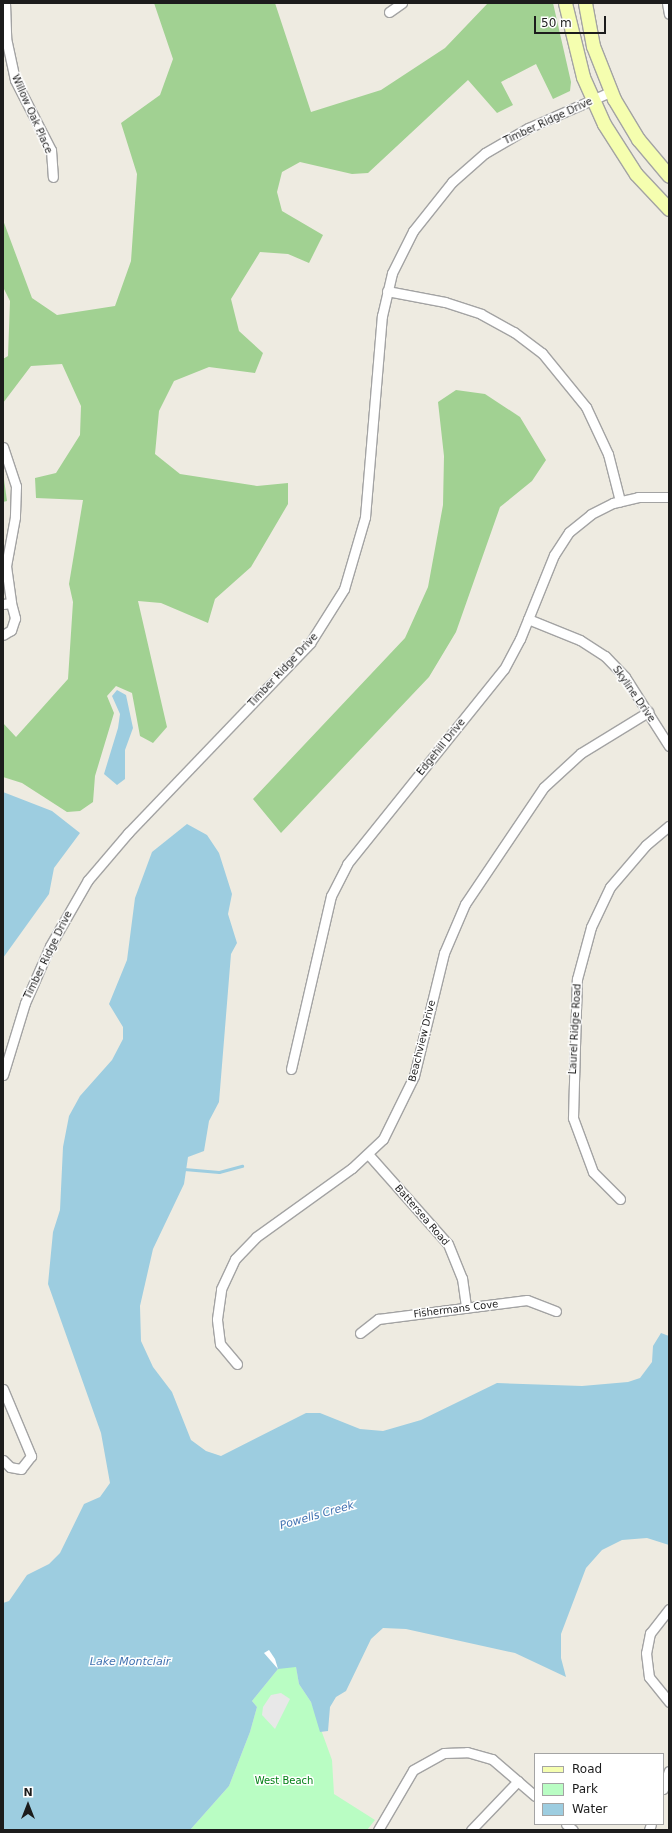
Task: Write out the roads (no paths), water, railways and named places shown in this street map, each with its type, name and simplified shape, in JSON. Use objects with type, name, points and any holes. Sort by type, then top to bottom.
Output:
[{"type":"main road","points":[[565,3],[573,45],[592,100],[620,152],[669,209]]},
{"type":"main road","points":[[585,3],[593,46],[610,92],[638,139],[669,176]]},
{"type":"street","name":"Willow Oak Place","points":[[5,3],[4,16],[15,80],[51,150],[53,177]]},
{"type":"street","points":[[389,12],[402,3]]},
{"type":"street","points":[[667,3],[669,14]]},
{"type":"street","name":"Timber Ridge Drive","points":[[3,1075],[5,1052],[25,1003],[50,946],[88,880],[128,833],[310,643],[344,589],[365,517],[378,348],[387,291],[413,232],[434,202],[472,164],[504,141],[610,92]]},
{"type":"street","points":[[387,291],[445,302],[481,314],[514,332],[542,353],[586,407],[608,454],[620,501]]},
{"type":"street","points":[[3,447],[16,486],[15,517],[6,566],[7,603],[14,624],[3,635]]},
{"type":"street","name":"Edgehill Drive","points":[[291,1068],[322,931],[338,880],[360,845],[504,669],[528,619],[554,555],[566,537],[591,514],[620,501],[669,497]]},
{"type":"street","name":"Skyline Drive","points":[[528,619],[580,640],[604,656],[625,677],[669,746]]},
{"type":"street","name":"Beachview Drive","points":[[237,1364],[220,1344],[217,1319],[221,1289],[235,1259],[256,1238],[368,1154],[384,1139],[406,1098],[446,947],[465,904],[544,787],[581,753],[648,712]]},
{"type":"street","name":"Laurel Ridge Road","points":[[620,1199],[593,1172],[573,1118],[571,1095],[577,980],[591,927],[610,887],[646,845],[669,826]]},
{"type":"street","name":"Battersea Road","points":[[368,1154],[448,1244],[462,1278],[466,1308]]},
{"type":"street","name":"Fishermans Cove","points":[[360,1333],[378,1319],[527,1300],[556,1311]]},
{"type":"street","points":[[3,1389],[31,1456],[21,1469],[10,1468],[3,1460]]},
{"type":"street","points":[[669,1609],[650,1633],[646,1653],[649,1677],[669,1702]]},
{"type":"street","points":[[378,1830],[404,1781],[433,1757],[453,1752],[481,1754],[500,1764],[534,1795]]},
{"type":"street","points":[[664,1786],[669,1771]]},
{"type":"street","points":[[471,1830],[518,1781]]},
{"type":"water","points":[[117,690],[126,695],[133,728],[125,750],[125,779],[117,785],[104,774],[118,728],[120,714],[112,696]]},
{"type":"water","points":[[3,792],[52,811],[80,833],[54,868],[49,894],[3,958]]},
{"type":"water","name":"Lake Montclair","points":[[187,824],[207,835],[219,853],[232,894],[228,914],[237,943],[231,954],[219,1102],[209,1121],[204,1151],[188,1157],[184,1184],[153,1249],[140,1306],[141,1341],[153,1367],[172,1392],[191,1440],[206,1451],[221,1456],[306,1413],[320,1413],[360,1429],[383,1431],[421,1420],[497,1383],[582,1386],[628,1382],[640,1378],[652,1362],[653,1346],[661,1333],[669,1336],[669,1545],[647,1538],[622,1540],[602,1550],[586,1568],[561,1634],[561,1658],[566,1677],[515,1653],[406,1629],[383,1628],[371,1639],[346,1691],[336,1697],[330,1707],[328,1731],[320,1732],[311,1702],[299,1684],[296,1667],[278,1669],[252,1701],[257,1707],[250,1732],[229,1786],[190,1830],[3,1830],[3,1603],[9,1601],[27,1575],[49,1564],[60,1553],[84,1504],[100,1497],[110,1483],[101,1433],[48,1284],[53,1232],[60,1210],[63,1147],[69,1116],[80,1096],[112,1060],[123,1039],[123,1027],[109,1004],[127,960],[135,898],[152,852]]},
{"type":"waterway","points":[[184,1169],[219,1172],[242,1166]]},
{"type":"water label","name":"Powells Creek","points":[[317,1516]]},
{"type":"park label","name":"West Beach","points":[[284,1781]]}]
